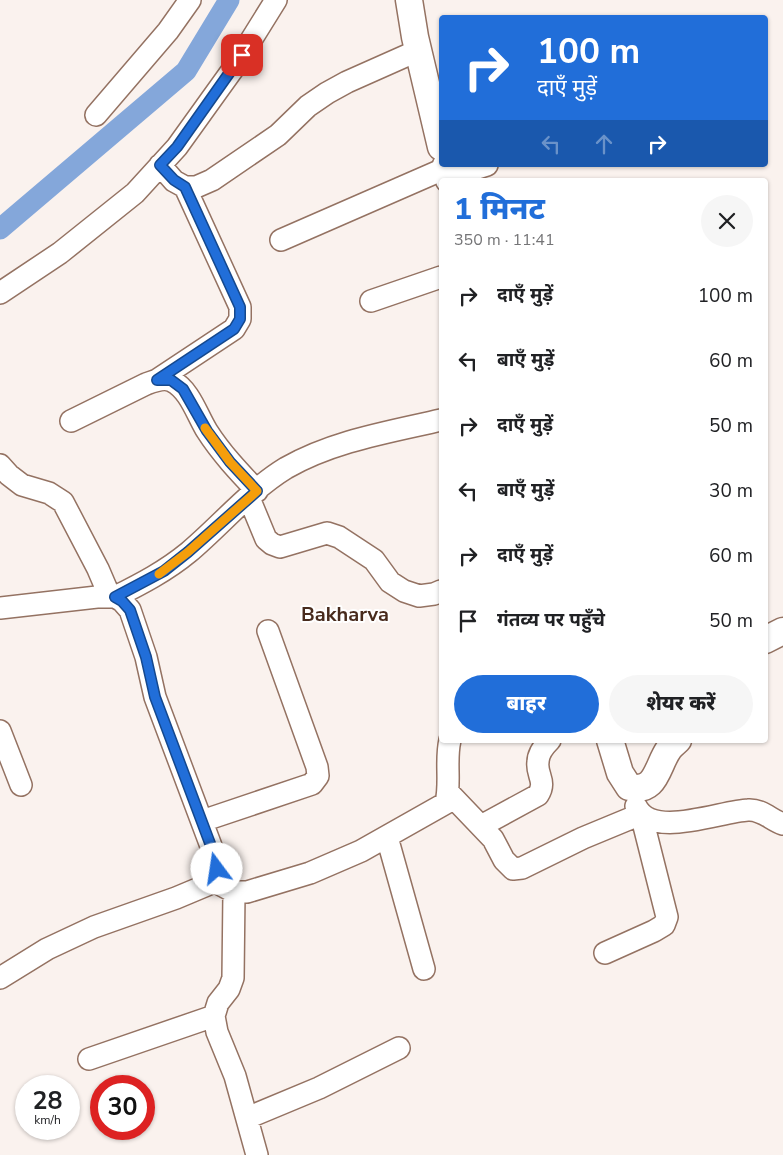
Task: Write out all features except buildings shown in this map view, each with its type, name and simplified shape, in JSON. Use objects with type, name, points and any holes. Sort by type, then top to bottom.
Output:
[{"type":"street","points":[[96,115],[168,31],[190,0]]},
{"type":"street","points":[[0,293],[60,253],[135,193],[177,147],[233,69],[276,0]]},
{"type":"street","points":[[409,0],[418,50],[439,138]]},
{"type":"street","points":[[160,165],[174,180],[185,187],[196,187],[212,180],[278,136],[308,106],[327,93],[346,82],[418,50]]},
{"type":"street","points":[[281,240],[446,167]]},
{"type":"street","points":[[71,421],[157,380],[234,329],[240,319],[240,307],[185,187]]},
{"type":"street","points":[[371,300],[439,278]]},
{"type":"street","points":[[157,380],[171,380],[183,389],[207,431],[253,494],[266,539],[272,544],[280,547],[326,533],[333,535],[374,560],[390,582],[404,591],[419,596],[439,592]]},
{"type":"street","points":[[0,608],[112,597],[164,571],[286,468],[320,452],[358,439],[439,420]]},
{"type":"street","points":[[0,465],[9,475],[22,484],[49,493],[63,502],[112,597],[122,601],[130,610],[146,657],[155,697],[217,862],[217,869],[212,880],[207,885],[94,927],[47,948],[0,978]]},
{"type":"street","points":[[202,821],[312,784],[318,776],[317,767],[268,631]]},
{"type":"street","points":[[768,638],[783,631]]},
{"type":"street","points":[[1,739],[21,785]]},
{"type":"street","points":[[212,880],[234,892],[247,892],[317,870],[354,855],[446,803],[448,793],[447,753],[449,743]]},
{"type":"street","points":[[481,826],[538,795],[542,783],[537,764],[539,756],[548,743]]},
{"type":"street","points":[[605,952],[654,931],[664,925],[667,917],[641,814],[637,809],[630,787],[620,773],[611,743]]},
{"type":"street","points":[[630,787],[639,789],[647,786],[655,776],[669,749],[675,743]]},
{"type":"street","points":[[448,793],[493,839],[504,860],[513,869],[522,868],[583,838],[641,814],[662,823],[703,819],[748,810],[758,810],[783,824]]},
{"type":"street","points":[[387,836],[424,969]]},
{"type":"street","points":[[234,892],[233,978],[229,989],[218,1003],[214,1016],[216,1032],[235,1076],[257,1155]]},
{"type":"street","points":[[88,1059],[214,1016]]},
{"type":"street","points":[[247,1118],[319,1088],[399,1048]]},
{"type":"waterway","points":[[0,229],[186,71],[229,0]]},
{"type":"slow traffic","points":[[159,574],[188,552],[257,491],[230,462],[205,428]]},
{"type":"district","name":"Bakharva","points":[[345,614]]},
{"type":"route","points":[[217,869],[217,862],[155,697],[146,657],[130,610],[122,601],[115,597],[164,571],[257,491],[230,462],[207,431],[183,389],[171,380],[157,380],[234,329],[240,319],[240,307],[185,187],[174,180],[160,165],[177,147],[242,55]]}]
